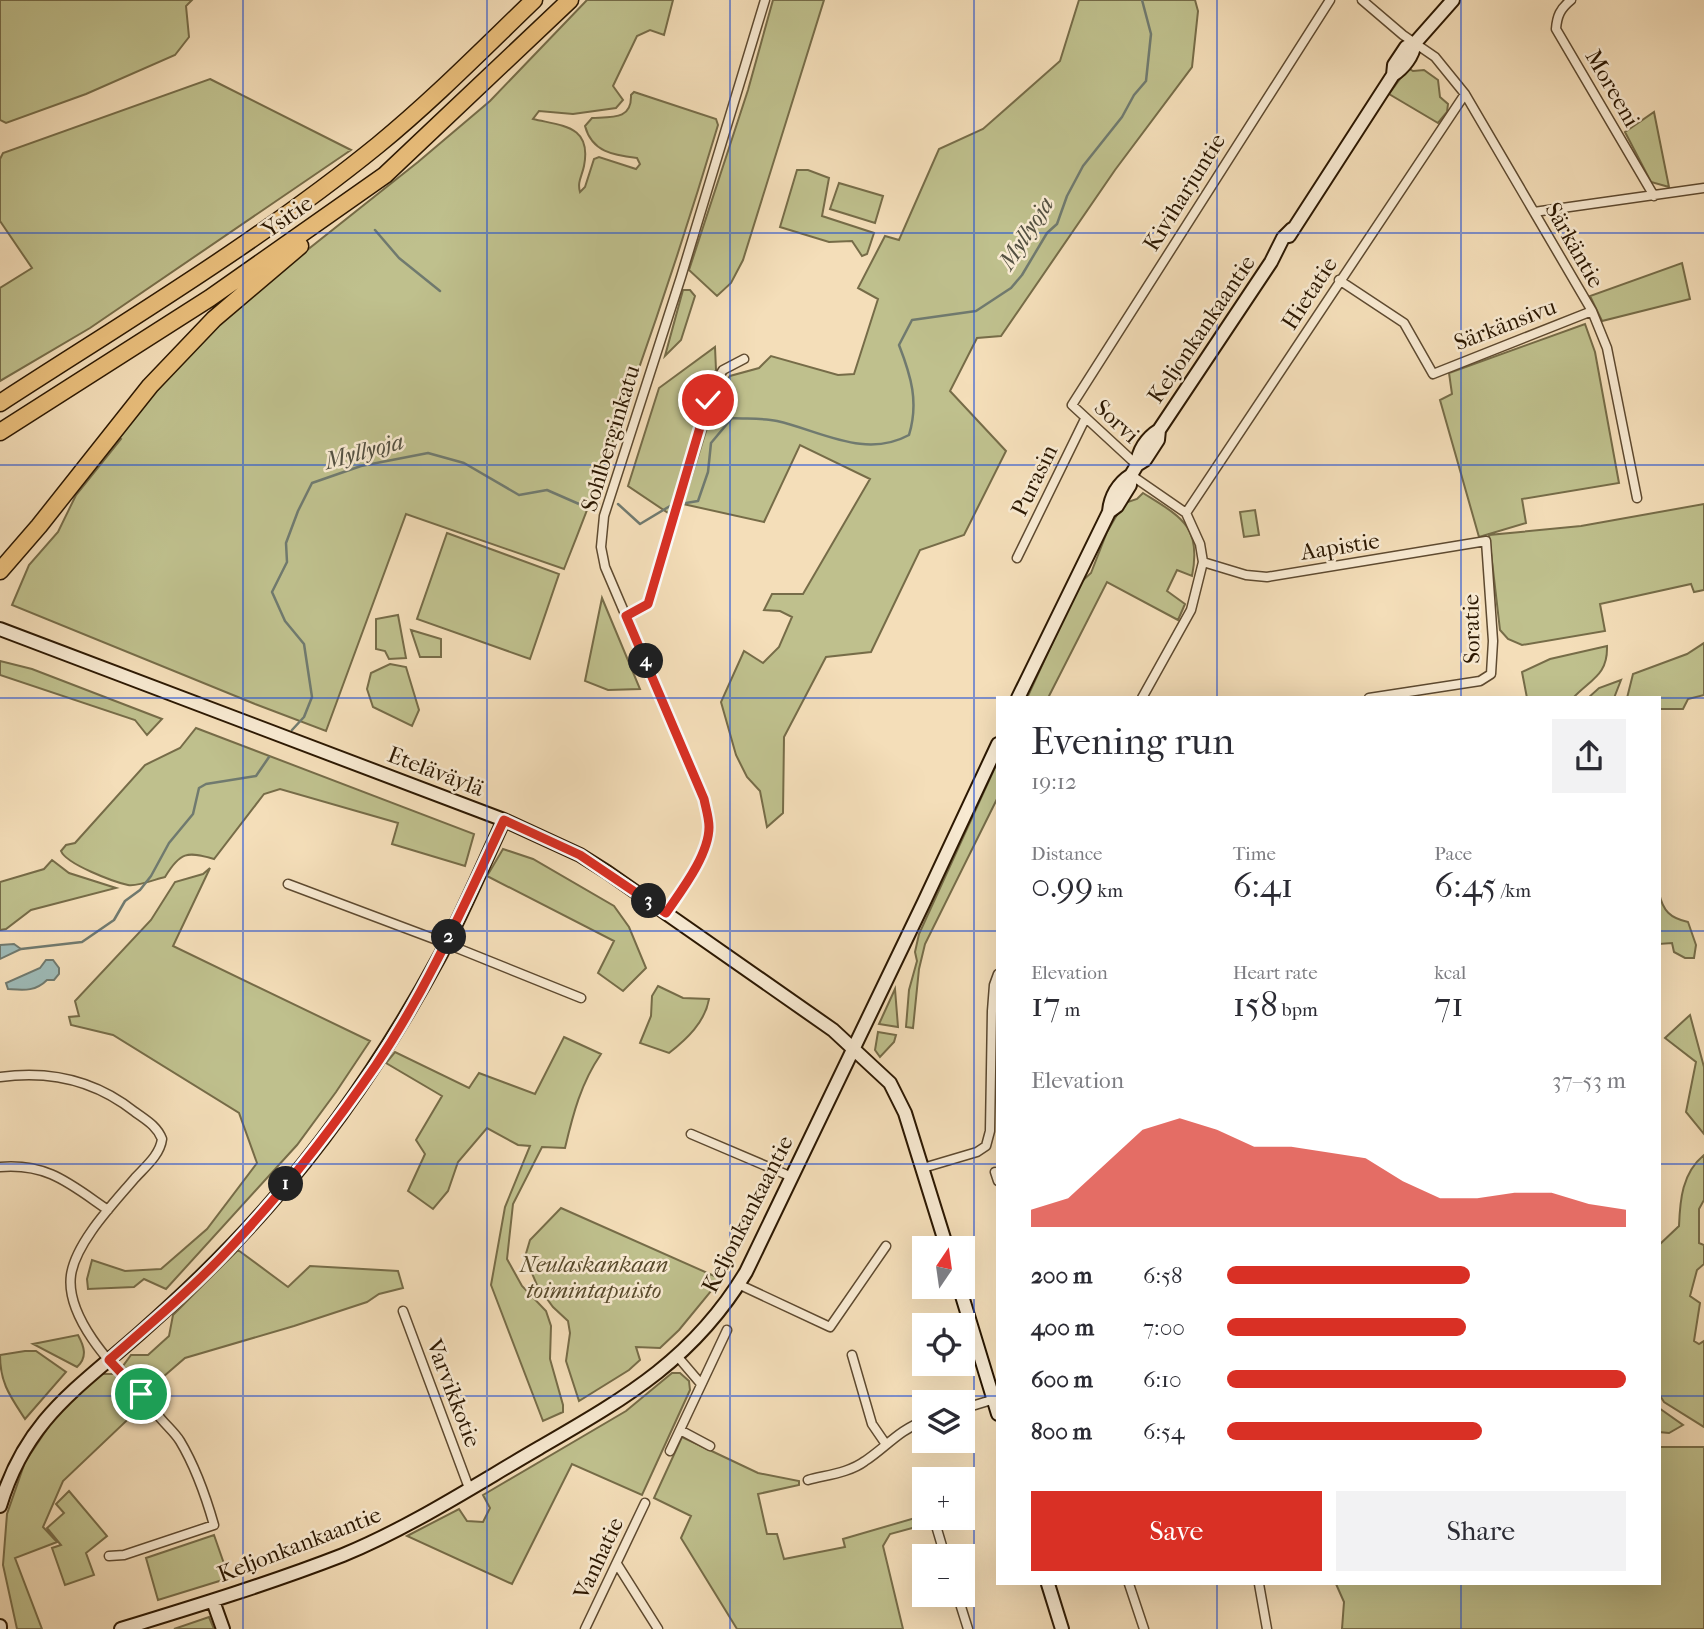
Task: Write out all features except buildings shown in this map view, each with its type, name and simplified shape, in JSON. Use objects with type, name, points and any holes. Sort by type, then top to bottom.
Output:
[{"type":"highway","name":"Ysitie","points":[[0,403],[245,244],[319,191],[439,92],[534,0]]},
{"type":"highway","name":"Ysitie","points":[[0,432],[210,298],[385,175],[570,0]]},
{"type":"highway","points":[[0,571],[40,526],[150,386],[214,319],[385,175]]},
{"type":"main road","name":"Keljonkankaantie","points":[[1019,696],[1109,512],[1117,506],[1130,485],[1137,456],[1150,435],[1159,430],[1287,241],[1292,229],[1393,75],[1401,70],[1413,53],[1415,43],[1453,0]]},
{"type":"main road","name":"Eteläväylä","points":[[0,629],[504,820],[580,855],[833,1030],[890,1083],[897,1094],[923,1168],[943,1236]]},
{"type":"main road","name":"Keljonkankaantie","points":[[121,1629],[213,1601],[343,1554],[396,1529],[618,1401],[678,1357],[725,1306],[738,1284],[792,1177],[996,748]]},
{"type":"main road","points":[[0,1506],[18,1460],[54,1408],[229,1250],[278,1195],[376,1065],[446,943],[473,891],[504,820]]},
{"type":"main road","points":[[963,1299],[995,1399]]},
{"type":"main road","points":[[1048,1585],[1062,1629]]},
{"type":"main road","points":[[213,1601],[223,1629]]},
{"type":"street","name":"Sohlberginkatu","points":[[666,913],[682,890],[706,845],[708,816],[704,799],[605,567],[601,547],[604,516],[765,0]]},
{"type":"street","name":"Kiviharjuntie","points":[[1072,405],[1329,0]]},
{"type":"street","name":"Särkäntie","points":[[1362,0],[1403,35],[1435,57],[1465,94],[1592,311],[1607,348],[1637,498]]},
{"type":"street","name":"Moreeni","points":[[1571,0],[1562,7],[1556,29],[1654,196]]},
{"type":"street","name":"Hietatie","points":[[1186,513],[1465,94]]},
{"type":"street","points":[[1534,212],[1704,188]]},
{"type":"street","name":"Särkänsivu","points":[[1339,280],[1404,323],[1433,374],[1592,311]]},
{"type":"street","points":[[626,616],[648,604],[712,387],[723,370],[744,359]]},
{"type":"street","name":"Sorvi","points":[[1072,405],[1134,470]]},
{"type":"street","name":"Purasin","points":[[1017,558],[1086,419]]},
{"type":"street","points":[[1134,470],[1186,513],[1200,544],[1203,562],[1191,610],[1143,696]]},
{"type":"street","name":"Aapistie","points":[[1203,562],[1246,575],[1267,577],[1486,541]]},
{"type":"street","name":"Soratie","points":[[1382,696],[1480,681],[1491,674],[1493,640],[1486,541]]},
{"type":"street","points":[[288,884],[446,943],[581,998]]},
{"type":"street","points":[[923,1168],[977,1152],[986,1146],[990,1131],[996,980]]},
{"type":"street","points":[[0,1077],[20,1074],[66,1077],[94,1085],[121,1100],[155,1127],[162,1139],[159,1150],[108,1209],[78,1254],[71,1276],[73,1303],[84,1329],[179,1439],[214,1525],[124,1555],[109,1556]]},
{"type":"street","points":[[691,1134],[792,1177]]},
{"type":"street","points":[[0,1167],[43,1169],[59,1176],[108,1209]]},
{"type":"street","points":[[738,1284],[831,1327],[886,1246]]},
{"type":"street","name":"Varvikkotie","points":[[402,1311],[469,1488]]},
{"type":"street","points":[[670,1451],[727,1330]]},
{"type":"street","points":[[852,1355],[872,1424],[885,1443]]},
{"type":"street","points":[[678,1357],[701,1384]]},
{"type":"street","points":[[975,1405],[995,1399]]},
{"type":"street","points":[[808,1480],[839,1473],[864,1462],[885,1443],[912,1426]]},
{"type":"street","points":[[680,1430],[710,1446]]},
{"type":"street","name":"Vanhatie","points":[[586,1629],[645,1503]]},
{"type":"street","points":[[617,1564],[659,1629]]},
{"type":"street","points":[[1129,1585],[1144,1629]]},
{"type":"street","points":[[1259,1585],[1267,1629]]},
{"type":"street","points":[[961,1607],[968,1629]]},
{"type":"green space","points":[[0,0],[192,0],[186,6],[189,37],[175,55],[86,94],[6,123],[0,120]]},
{"type":"green space","points":[[587,0],[673,0],[664,35],[650,30],[637,36],[613,86],[623,100],[616,108],[573,114],[539,111],[533,119],[564,126],[579,135],[585,152],[579,182],[580,192],[585,187],[594,159],[599,157],[636,169],[640,164],[637,158],[598,147],[588,135],[585,126],[592,118],[613,117],[624,113],[634,92],[716,119],[718,125],[646,348],[564,569],[406,514],[326,731],[12,605],[29,565],[58,532],[76,495],[121,439],[117,436],[197,345],[243,301],[490,101]]},
{"type":"green space","points":[[773,0],[824,0],[743,260],[731,283],[717,296],[689,270],[748,90]]},
{"type":"green space","points":[[1079,0],[1195,0],[1198,11],[1192,67],[1115,170],[1001,336],[977,338],[950,391],[1006,451],[964,535],[920,550],[871,652],[826,657],[784,737],[783,813],[767,827],[760,791],[747,777],[736,755],[721,702],[744,651],[763,663],[779,647],[792,617],[780,611],[764,610],[772,594],[803,594],[870,479],[800,445],[764,522],[683,504],[719,390],[730,376],[759,368],[771,356],[838,375],[854,374],[878,299],[858,288],[885,236],[899,240],[939,149],[983,129],[1060,61]]},
{"type":"green space","points":[[1408,68],[1413,71],[1424,70],[1438,80],[1440,97],[1448,104],[1447,112],[1438,123],[1389,94]]},
{"type":"green space","points":[[210,79],[351,150],[90,328],[0,381],[0,288],[32,268],[0,221],[0,159],[3,153]]},
{"type":"green space","points":[[1654,112],[1669,187],[1651,182],[1625,132]]},
{"type":"green space","points":[[797,170],[808,170],[829,178],[822,216],[874,233],[867,254],[862,256],[852,241],[829,242],[780,227]]},
{"type":"green space","points":[[839,183],[883,196],[875,223],[830,209]]},
{"type":"green space","points":[[1682,263],[1690,299],[1602,321],[1590,296]]},
{"type":"green space","points":[[683,290],[690,290],[695,296],[681,340],[665,356]]},
{"type":"green space","points":[[1585,324],[1595,352],[1619,483],[1522,499],[1526,523],[1479,537],[1440,400],[1452,394],[1449,373]]},
{"type":"green space","points":[[715,347],[716,370],[711,376],[671,515],[628,486],[659,388]]},
{"type":"green space","points":[[1143,493],[1168,509],[1191,534],[1194,545],[1192,576],[1177,570],[1167,591],[1185,604],[1178,620],[1107,582],[1049,696],[1028,696],[1080,583],[1091,573],[1107,532],[1125,501],[1137,499]]},
{"type":"green space","points":[[1704,504],[1704,590],[1694,592],[1691,584],[1600,604],[1605,631],[1522,645],[1508,639],[1500,630],[1489,535],[1581,526]]},
{"type":"green space","points":[[1255,510],[1259,535],[1244,537],[1240,512]]},
{"type":"green space","points":[[447,533],[559,574],[530,659],[417,619]]},
{"type":"green space","points":[[602,598],[640,689],[608,690],[585,681]]},
{"type":"green space","points":[[398,615],[406,658],[389,659],[385,651],[376,649],[376,619]]},
{"type":"green space","points":[[411,630],[441,639],[441,657],[420,657]]},
{"type":"green space","points":[[1704,643],[1704,695],[1688,699],[1683,709],[1661,709],[1661,696],[1628,696],[1633,674],[1687,654]]},
{"type":"green space","points":[[1607,646],[1605,664],[1575,696],[1527,696],[1522,672],[1550,659]]},
{"type":"green space","points":[[0,661],[32,669],[162,719],[147,735],[135,720],[0,675]]},
{"type":"green space","points":[[390,664],[406,667],[419,710],[412,726],[373,707],[367,689],[371,673]]},
{"type":"green space","points":[[1621,680],[1615,696],[1590,696],[1599,688]]},
{"type":"green space","points":[[196,728],[474,834],[465,866],[392,844],[398,823],[280,789],[264,794],[214,859],[197,855],[185,856],[175,863],[165,877],[128,885],[91,872],[65,856],[61,851],[66,845],[75,843],[145,765],[180,748]]},
{"type":"green space","points":[[996,765],[996,801],[925,944],[919,969],[913,1028],[906,1027],[909,990],[917,961],[915,952],[919,934]]},
{"type":"green space","points":[[503,849],[533,859],[614,906],[629,927],[646,968],[623,991],[598,973],[614,941],[487,876]]},
{"type":"green space","points":[[52,860],[69,873],[116,888],[31,910],[6,929],[0,930],[0,882],[44,869]]},
{"type":"green space","points":[[210,868],[173,946],[370,1041],[297,1145],[166,1289],[144,1279],[134,1287],[88,1289],[87,1279],[92,1260],[125,1271],[161,1269],[207,1229],[257,1163],[239,1113],[113,1035],[71,1025],[69,1017],[79,1016],[75,1001],[151,920],[175,882],[203,874]]},
{"type":"green space","points":[[1661,899],[1668,913],[1688,922],[1696,945],[1694,958],[1685,958],[1674,952],[1672,943],[1661,944]]},
{"type":"green space","points":[[658,986],[683,998],[709,999],[704,1015],[694,1029],[669,1053],[640,1043],[651,1016],[652,996]]},
{"type":"green space","points":[[895,989],[898,1027],[879,1024]]},
{"type":"green space","points":[[1690,1015],[1704,1067],[1704,1134],[1686,1112],[1696,1062],[1665,1038]]},
{"type":"green space","points":[[878,1032],[896,1035],[894,1042],[880,1057],[875,1050]]},
{"type":"green space","points":[[564,1037],[601,1054],[583,1088],[565,1148],[542,1147],[513,1204],[507,1259],[522,1286],[546,1311],[551,1326],[550,1359],[563,1412],[543,1421],[491,1285],[505,1207],[530,1146],[518,1145],[487,1128],[458,1162],[448,1191],[433,1209],[408,1191],[425,1154],[416,1140],[442,1096],[386,1063],[395,1052],[469,1088],[479,1073],[535,1094]]},
{"type":"green space","points":[[1704,1155],[1704,1200],[1699,1209],[1699,1243],[1704,1245],[1704,1264],[1697,1270],[1690,1296],[1700,1303],[1694,1341],[1699,1344],[1704,1341],[1704,1427],[1664,1402],[1661,1397],[1661,1243],[1679,1226],[1687,1179]]},
{"type":"green space","name":"Neulaskankaan toimintapuisto","points":[[561,1208],[721,1279],[679,1330],[660,1348],[636,1347],[640,1360],[629,1370],[579,1401],[566,1361],[570,1333],[568,1321],[553,1307],[537,1285],[525,1257],[530,1240]]},
{"type":"green space","points":[[238,1250],[288,1287],[310,1266],[398,1271],[403,1288],[379,1294],[367,1302],[294,1326],[185,1358],[148,1390],[123,1366],[131,1355],[148,1355],[169,1336],[173,1315]]},
{"type":"green space","points":[[78,1335],[84,1351],[83,1359],[77,1367],[33,1344]]},
{"type":"green space","points":[[36,1351],[66,1372],[25,1419],[4,1381],[0,1355]]},
{"type":"green space","points":[[672,1373],[680,1373],[689,1381],[690,1390],[642,1495],[572,1464],[512,1584],[407,1536],[459,1509],[467,1521],[483,1522],[490,1508],[483,1495],[626,1411]]},
{"type":"green space","points":[[102,1374],[115,1374],[142,1406],[63,1481],[43,1527],[57,1542],[15,1558],[42,1629],[17,1629],[3,1565],[7,1514],[25,1462],[59,1411]]},
{"type":"green space","points":[[1661,1409],[1683,1425],[1669,1433],[1661,1432]]},
{"type":"green space","points":[[682,1437],[758,1473],[799,1481],[799,1485],[758,1494],[767,1534],[777,1534],[784,1559],[845,1547],[843,1539],[912,1519],[912,1528],[890,1534],[883,1546],[903,1629],[737,1629],[681,1538],[691,1516],[654,1498]]},
{"type":"green space","points":[[1661,1447],[1704,1447],[1704,1629],[1342,1629],[1344,1602],[1336,1585],[1661,1585]]},
{"type":"green space","points":[[69,1491],[107,1536],[86,1553],[94,1575],[65,1585],[52,1548],[61,1545],[47,1528],[64,1513],[56,1504]]},
{"type":"green space","points":[[214,1535],[229,1578],[158,1600],[146,1558]]},
{"type":"green space","points":[[209,1617],[214,1629],[174,1629]]},
{"type":"water","points":[[14,944],[21,949],[0,959],[0,945]]},
{"type":"water","points":[[46,960],[53,960],[59,968],[59,974],[54,980],[47,980],[38,987],[29,989],[8,989],[6,983],[40,968]]},
{"type":"waterway","name":"Myllyoja","points":[[686,503],[698,501],[708,472],[711,443],[732,418],[777,421],[860,444],[892,442],[909,435],[913,411],[912,389],[899,345],[912,320],[976,311],[1011,288],[1022,275],[1047,233],[1057,224],[1067,196],[1083,166],[1122,117],[1134,95],[1146,81],[1151,34],[1142,0]]},
{"type":"waterway","points":[[375,230],[399,258],[440,291]]},
{"type":"waterway","name":"Myllyoja","points":[[292,730],[304,717],[312,697],[304,644],[285,621],[272,592],[287,562],[286,543],[312,483],[361,466],[428,453],[464,463],[519,495],[547,490],[579,504],[599,504]]},
{"type":"waterway","name":"Myllyoja","points":[[618,504],[640,524],[670,506]]},
{"type":"waterway","name":"Myllyoja","points":[[21,949],[82,942],[114,920],[125,901],[140,890],[151,876],[169,843],[193,814],[199,788],[206,784],[256,776],[269,757]]},
{"type":"route","points":[[141,1394],[109,1360],[229,1250],[306,1159],[376,1065],[441,953],[473,891],[504,820],[580,855],[666,913],[682,890],[706,845],[708,816],[704,799],[626,616],[648,604],[708,400]]}]
